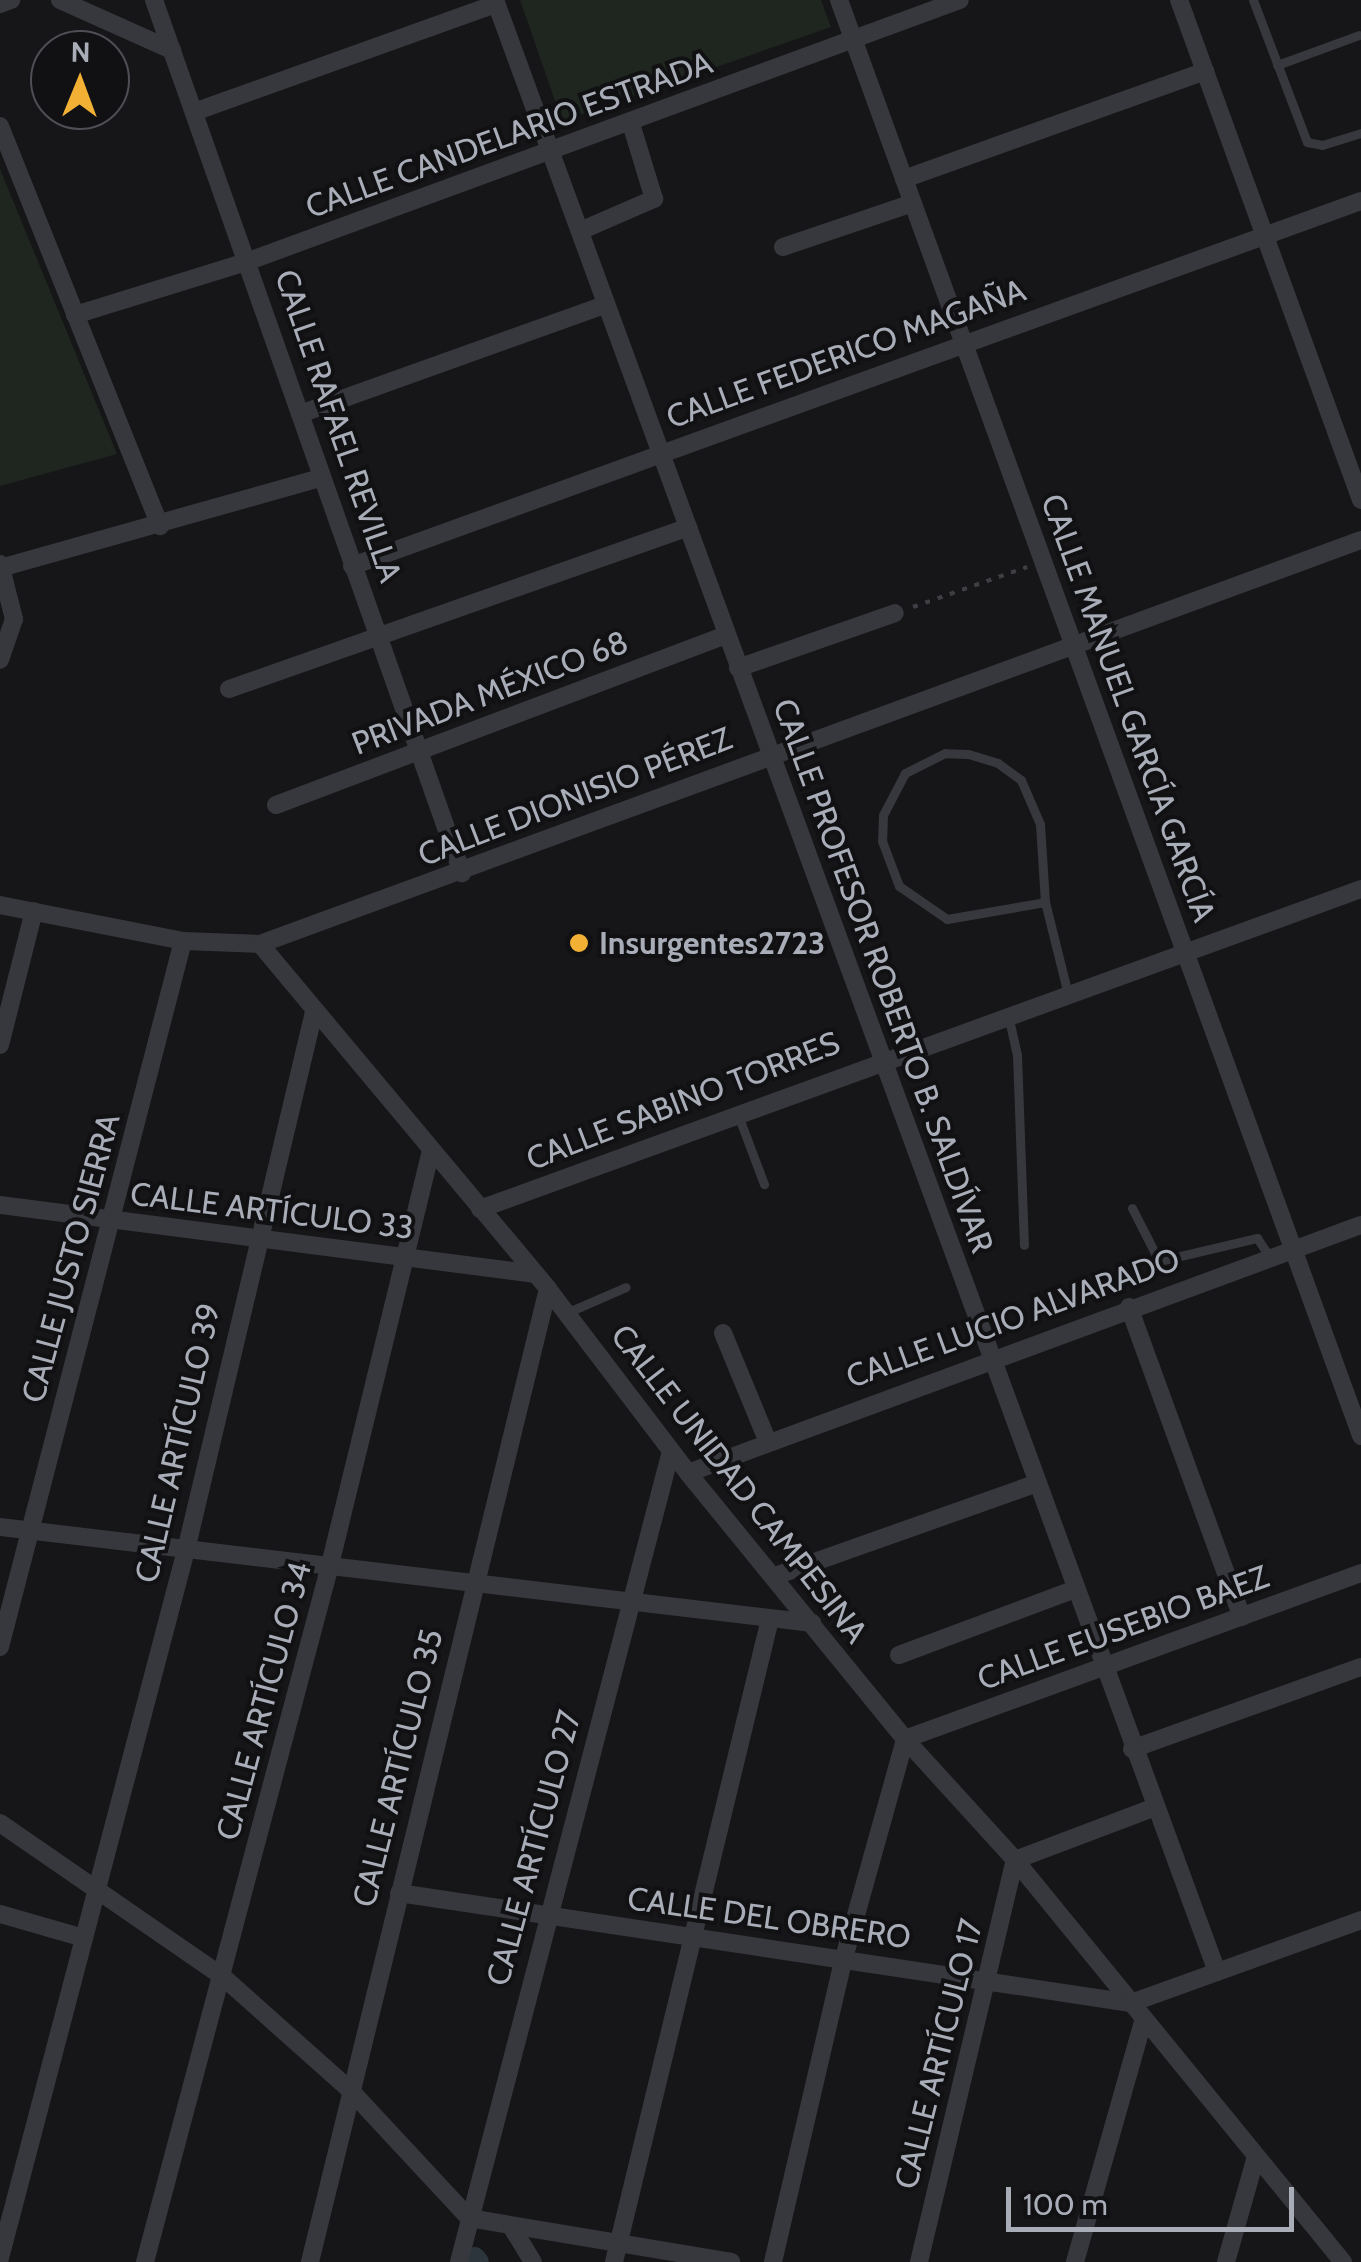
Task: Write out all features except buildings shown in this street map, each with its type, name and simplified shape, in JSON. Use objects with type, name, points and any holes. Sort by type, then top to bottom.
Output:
[{"type":"street","points":[[0,4],[11,0]]},
{"type":"street","points":[[60,0],[172,50]]},
{"type":"street","name":"CALLE RAFAEL REVILLA","points":[[154,0],[462,873]]},
{"type":"street","name":"CALLE MANUEL GARCÍA GARCÍA","points":[[839,0],[1361,1436]]},
{"type":"street","name":"CALLE CANDELARIO ESTRADA","points":[[75,315],[249,261],[631,124],[960,0]]},
{"type":"street","points":[[1180,0],[1361,500]]},
{"type":"street","points":[[194,112],[496,2]]},
{"type":"street","name":"CALLE PROFESOR ROBERTO B. SALDÍVAR","points":[[496,2],[604,305],[884,1057],[1034,1484],[1217,1972]]},
{"type":"street","points":[[904,179],[1205,72]]},
{"type":"street","points":[[580,231],[654,199],[631,124]]},
{"type":"street","points":[[0,126],[160,526]]},
{"type":"street","name":"CALLE FEDERICO MAGAÑA","points":[[352,566],[1265,232],[1361,201]]},
{"type":"street","points":[[783,246],[913,204]]},
{"type":"street","points":[[300,414],[604,305]]},
{"type":"street","points":[[0,660],[14,619],[0,566],[160,526],[320,478]]},
{"type":"street","points":[[229,689],[688,528]]},
{"type":"street","name":"CALLE DIONISIO PÉREZ","points":[[260,944],[1361,540]]},
{"type":"street","points":[[738,668],[895,614]]},
{"type":"street","name":"PRIVADA MÉXICO 68","points":[[276,805],[422,754],[725,634]]},
{"type":"street","name":"CALLE SABINO TORRES","points":[[480,1210],[884,1057],[1186,954],[1361,889]]},
{"type":"street","points":[[0,906],[183,941],[260,944]]},
{"type":"street","points":[[0,1045],[34,911]]},
{"type":"street","name":"CALLE JUSTO SIERRA","points":[[0,1647],[183,941]]},
{"type":"street","name":"CALLE UNIDAD CAMPESINA","points":[[260,944],[542,1281],[688,1473],[905,1739],[1015,1860],[1255,2160],[1343,2262]]},
{"type":"street","name":"CALLE ARTÍCULO 39","points":[[0,2258],[80,1937],[97,1887],[186,1550],[256,1238],[314,1012]]},
{"type":"street","name":"CALLE ARTÍCULO 34","points":[[145,2262],[329,1569],[431,1152]]},
{"type":"street","name":"CALLE ARTÍCULO 33","points":[[0,1205],[405,1258],[542,1281]]},
{"type":"street","name":"CALLE LUCIO ALVARADO","points":[[688,1473],[767,1440],[1361,1225]]},
{"type":"street","name":"CALLE ARTÍCULO 35","points":[[310,2262],[473,1587],[542,1281]]},
{"type":"street","points":[[1129,1307],[1242,1617]]},
{"type":"street","points":[[723,1333],[767,1440]]},
{"type":"street","name":"CALLE ARTÍCULO 27","points":[[459,2262],[546,1917],[671,1451]]},
{"type":"street","points":[[775,1576],[1034,1484]]},
{"type":"street","points":[[0,1527],[473,1587],[812,1623]]},
{"type":"street","name":"CALLE EUSEBIO BAEZ","points":[[905,1739],[1361,1573]]},
{"type":"street","points":[[898,1654],[1073,1590]]},
{"type":"street","points":[[616,2253],[770,1620]]},
{"type":"street","points":[[1132,1749],[1361,1666]]},
{"type":"street","points":[[773,2262],[844,1958],[905,1739]]},
{"type":"street","points":[[1015,1860],[1155,1807]]},
{"type":"street","points":[[0,1823],[222,1976],[352,2091],[469,2218],[616,2253],[731,2262]]},
{"type":"street","name":"CALLE ARTÍCULO 17","points":[[919,2262],[990,1978],[1015,1860]]},
{"type":"street","name":"CALLE DEL OBRERO","points":[[399,1893],[694,1939],[990,1978],[1130,2003]]},
{"type":"street","points":[[0,1914],[80,1937]]},
{"type":"street","points":[[1130,2003],[1361,1920]]},
{"type":"street","points":[[1074,2262],[1143,2021]]},
{"type":"street","points":[[1226,2262],[1255,2160]]},
{"type":"street","points":[[512,2226],[533,2262]]},
{"type":"lane","points":[[1252,0],[1307,142],[1322,145],[1361,133]]},
{"type":"lane","points":[[1276,65],[1359,36]]},
{"type":"lane","points":[[1045,902],[964,920],[948,919],[909,898],[882,841],[883,815],[904,774],[945,753],[968,754],[998,763],[1022,780],[1040,824],[1045,902],[1068,994]]},
{"type":"lane","points":[[1008,1015],[1017,1056],[1024,1245]]},
{"type":"lane","points":[[736,1113],[764,1184]]},
{"type":"lane","points":[[1132,1208],[1159,1261],[1257,1238],[1270,1257]]},
{"type":"lane","points":[[566,1312],[626,1287]]},
{"type":"path","points":[[895,614],[1043,562]]},
{"type":"shaded area","points":[[520,0],[821,0],[831,27],[562,121]]},
{"type":"shaded area","points":[[0,169],[117,454],[0,486]]},
{"type":"waterway","points":[[475,2257],[479,2262]]},
{"type":"place","name":"Insurgentes2723","points":[[579,943]]}]
